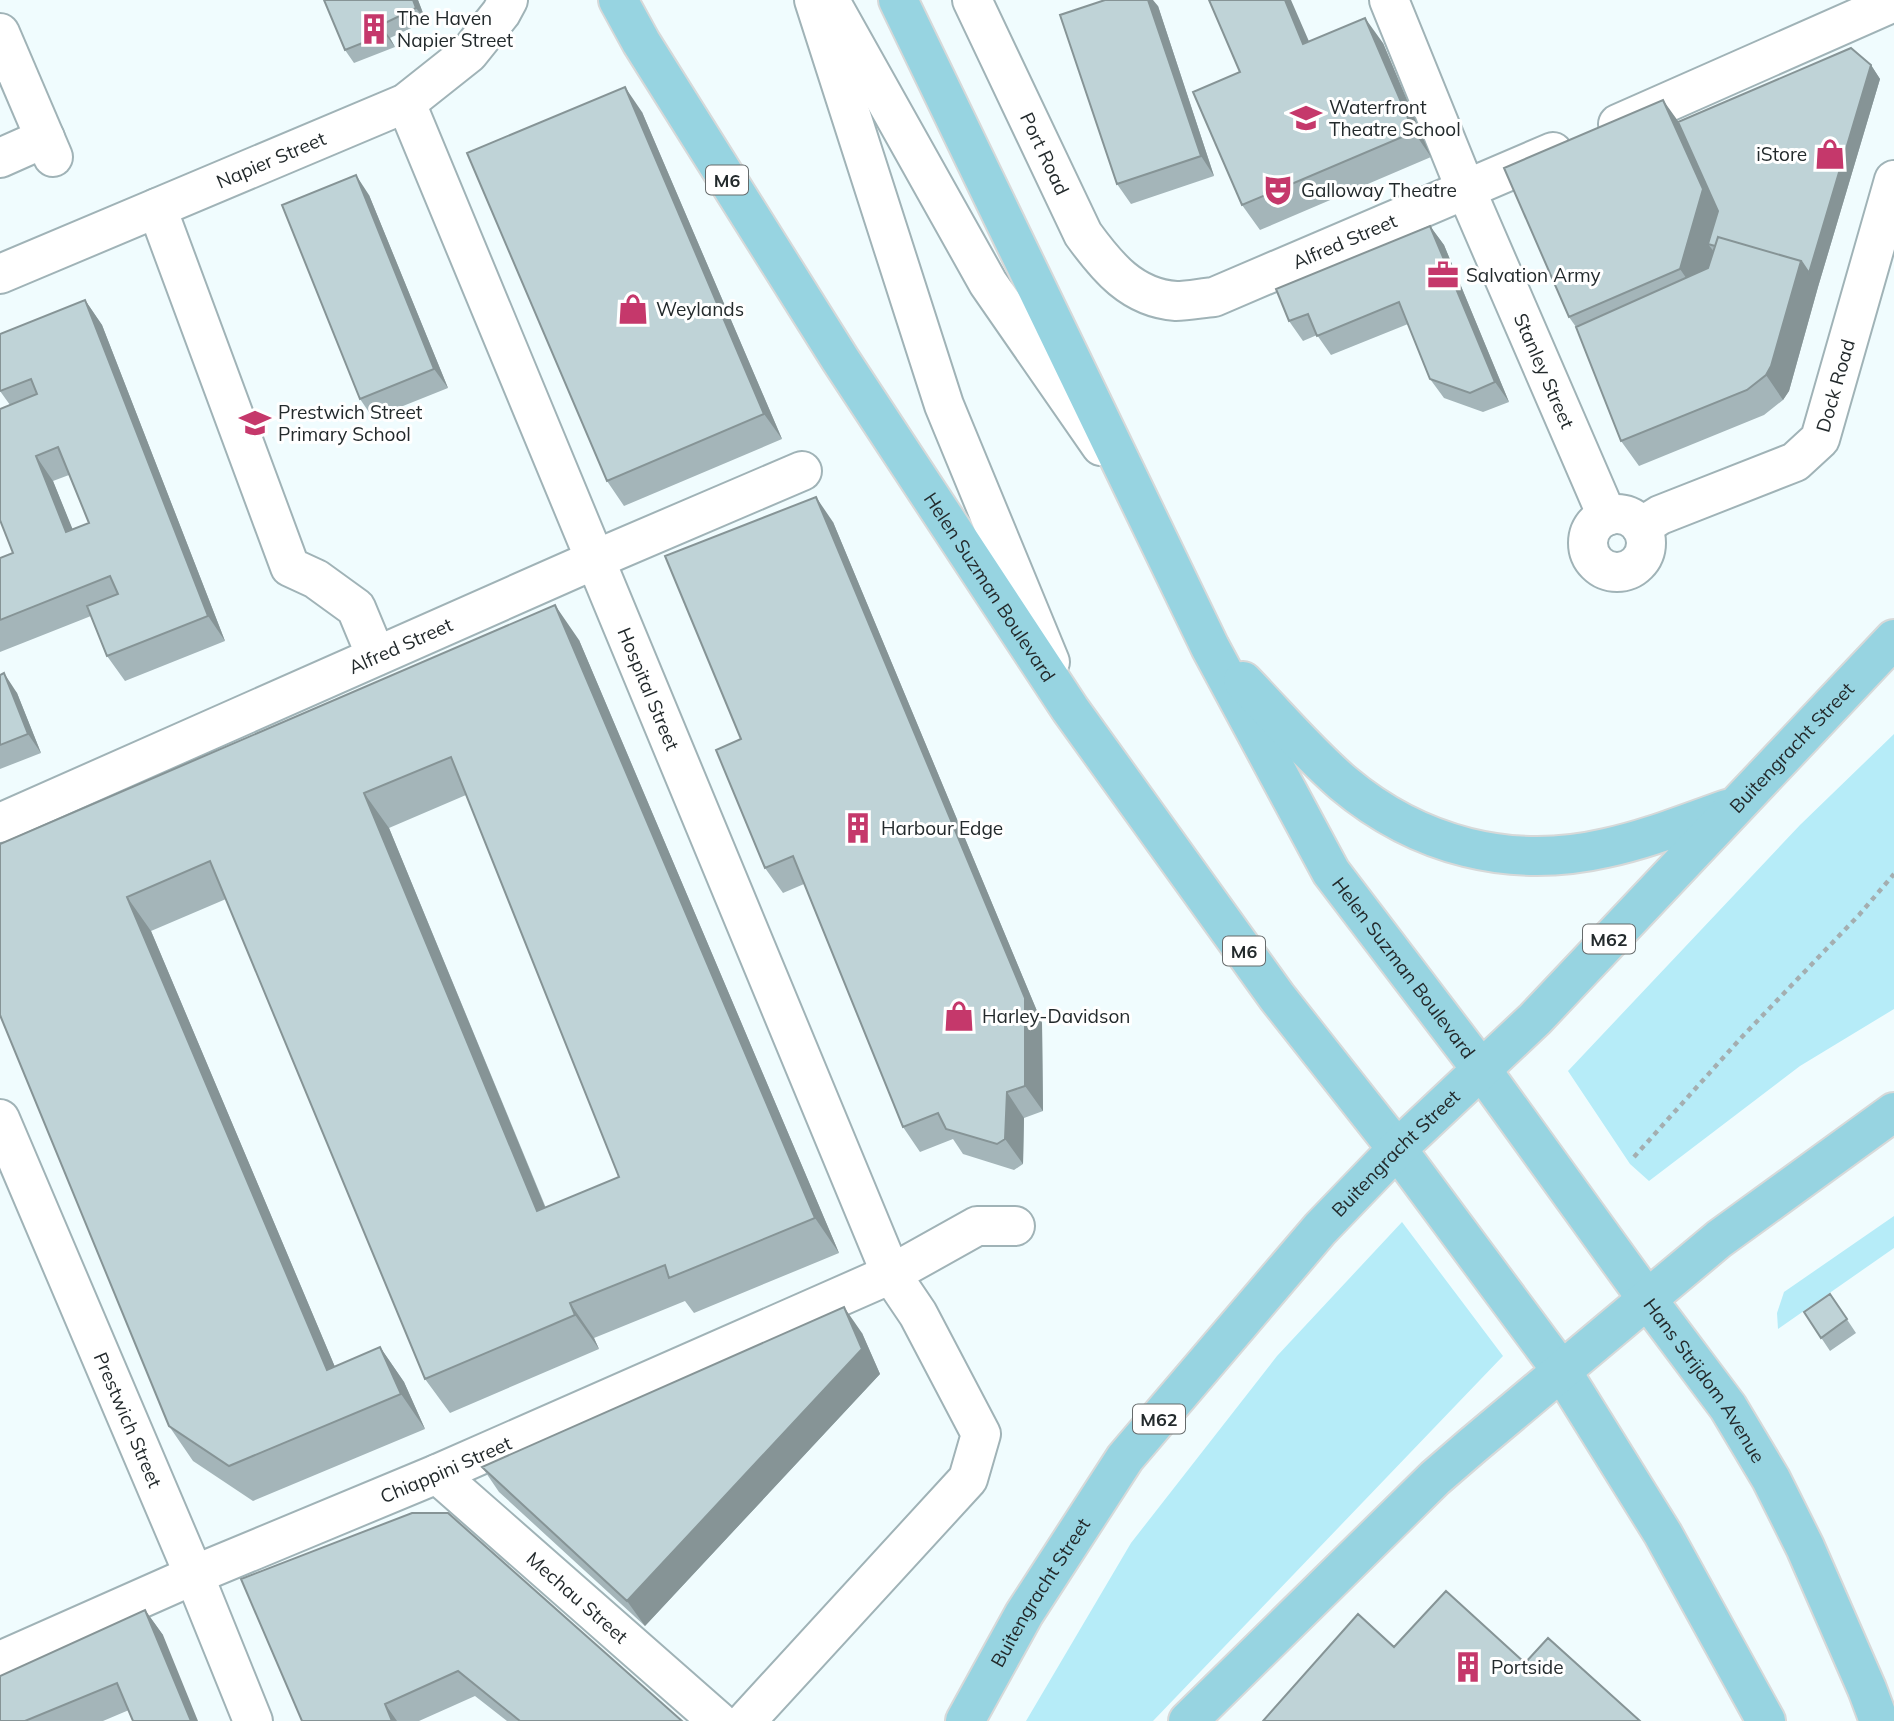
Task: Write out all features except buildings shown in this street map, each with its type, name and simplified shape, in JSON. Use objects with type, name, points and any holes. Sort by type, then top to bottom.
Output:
[{"type":"main road","name":"Helen Suzman Boulevard","points":[[618,0],[648,54],[840,359],[1070,709],[1277,998],[1397,1149]]},
{"type":"main road","name":"Helen Suzman Boulevard","points":[[898,0],[1210,647],[1331,872],[1481,1069]]},
{"type":"main road","name":"Buitengracht Street","points":[[965,1721],[1024,1614],[1125,1458],[1320,1228],[1397,1149],[1535,1018],[1894,639]]},
{"type":"main road","points":[[1210,647],[1345,785],[1416,831],[1461,848],[1521,856],[1572,854],[1641,839],[1734,806]]},
{"type":"main road","name":"Hans Strijdom Avenue","points":[[1481,1069],[1728,1407],[1771,1479],[1805,1547],[1879,1721]]},
{"type":"main road","points":[[1188,1721],[1435,1478],[1719,1239],[1894,1112]]},
{"type":"main road","name":"M6","points":[[1397,1149],[1561,1370]]},
{"type":"main road","points":[[1561,1370],[1663,1534],[1766,1721]]},
{"type":"street","name":"Napier Street","points":[[0,274],[406,103],[469,53],[508,0]]},
{"type":"street","points":[[814,0],[944,405],[1070,709]]},
{"type":"street","points":[[830,0],[988,283],[1144,509]]},
{"type":"street","name":"Port Road","points":[[972,0],[1083,234],[1105,265],[1138,292]]},
{"type":"street","name":"Stanley Street","points":[[1390,0],[1466,190],[1624,521]]},
{"type":"street","name":"Alfred Street","points":[[1138,292],[1175,301],[1214,297],[1466,190],[1894,2]]},
{"type":"street","points":[[0,33],[49,147],[0,158]]},
{"type":"street","name":"Hospital Street","points":[[406,103],[891,1274],[918,1314],[981,1434],[968,1479],[746,1721]]},
{"type":"street","name":"Dock Road","points":[[1624,521],[1660,515],[1795,462],[1820,439],[1894,180]]},
{"type":"street","points":[[157,208],[290,567],[316,579],[356,608],[376,656]]},
{"type":"street","name":"Alfred Street","points":[[0,823],[802,471]]},
{"type":"street","name":"Prestwich Street","points":[[0,1119],[194,1575],[253,1721]]},
{"type":"street","name":"Chiappini Street","points":[[0,1661],[194,1575],[437,1474],[891,1274],[977,1226],[1015,1226]]},
{"type":"street","name":"Mechau Street","points":[[437,1474],[718,1721]]},
{"type":"path","points":[[1634,1157],[1894,874]]},
{"type":"shaded area","points":[[1894,734],[1894,1009],[1800,1066],[1649,1181],[1630,1164],[1568,1071],[1800,825]]},
{"type":"shaded area","points":[[1894,1216],[1894,1248],[1778,1329],[1777,1313],[1784,1292]]},
{"type":"shaded area","points":[[1402,1222],[1503,1356],[1153,1721],[1026,1721],[1131,1543],[1277,1356]]},
{"type":"place","name":"The Haven Napier Street","points":[[374,29]]},
{"type":"place","name":"Waterfront Theatre School","points":[[1306,118]]},
{"type":"place","name":"iStore","points":[[1830,154]]},
{"type":"place","name":"Galloway Theatre","points":[[1278,190]]},
{"type":"place","name":"Salvation Army","points":[[1443,275]]},
{"type":"place","name":"Weylands","points":[[633,309]]},
{"type":"place","name":"Prestwich Street Primary School","points":[[255,423]]},
{"type":"place","name":"Harbour Edge","points":[[858,828]]},
{"type":"place","name":"Harley-Davidson","points":[[959,1016]]},
{"type":"place","name":"Portside","points":[[1468,1667]]}]
